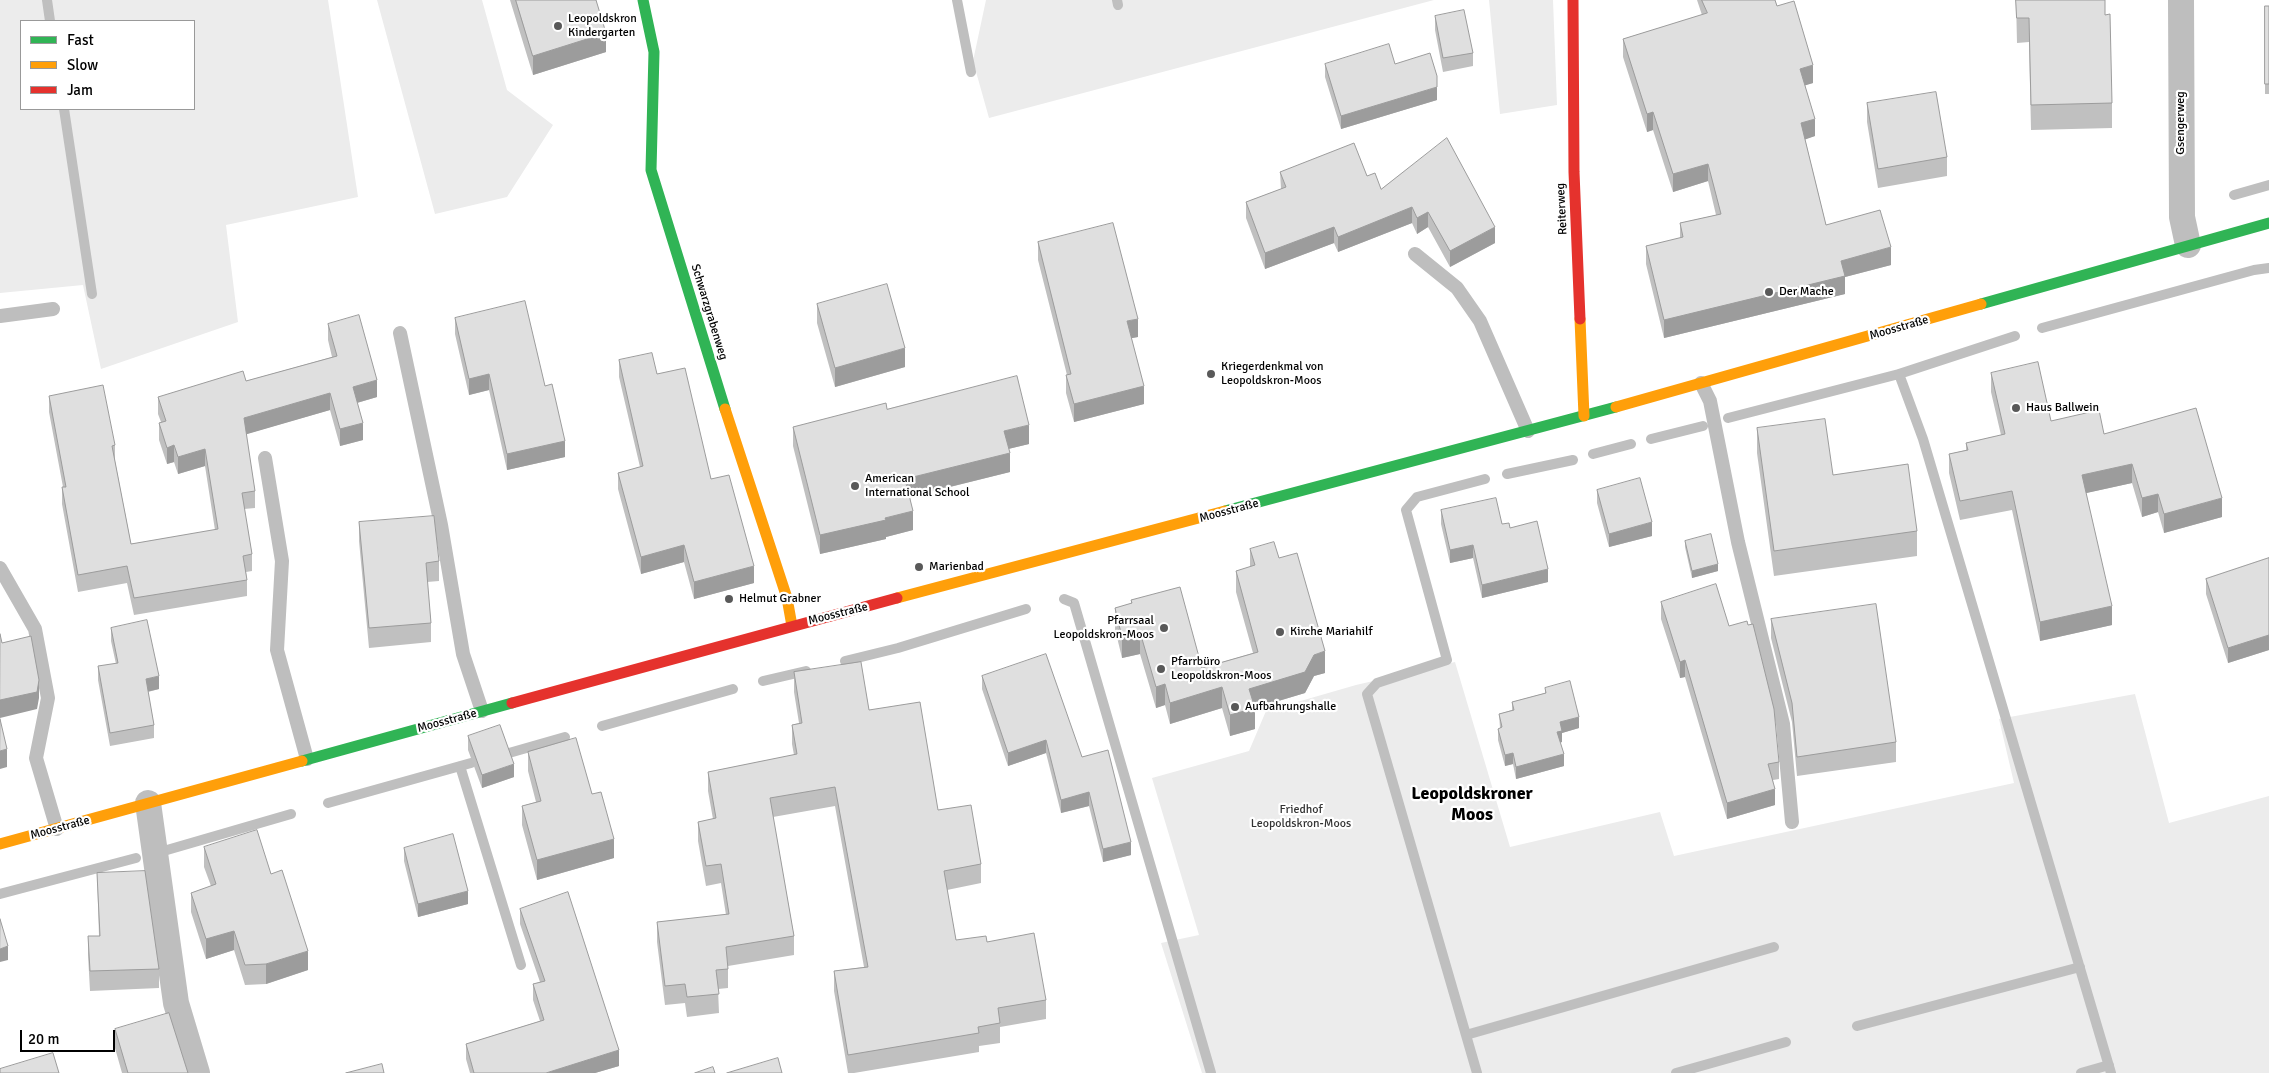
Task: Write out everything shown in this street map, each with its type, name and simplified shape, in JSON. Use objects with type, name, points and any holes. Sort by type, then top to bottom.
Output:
[{"type":"street","name":"Schwarzgrabenweg","points":[[644,0],[654,52],[651,170],[718,387],[787,598],[792,626]]},
{"type":"street","name":"Reiterweg","points":[[1573,0],[1574,172],[1584,416]]},
{"type":"street","name":"Gsengerweg","points":[[2181,0],[2182,217],[2188,245]]},
{"type":"street","name":"Moosstraße","points":[[0,844],[792,626],[1584,416],[2269,223]]},
{"type":"street","points":[[148,804],[176,1003],[197,1073]]},
{"type":"lane","points":[[1415,254],[1457,288],[1480,321],[1528,431]]},
{"type":"lane","points":[[0,316],[53,309]]},
{"type":"lane","points":[[400,333],[442,525],[462,654],[482,711]]},
{"type":"lane","points":[[1701,383],[1710,401],[1738,542],[1783,724],[1792,822]]},
{"type":"lane","points":[[265,458],[282,561],[277,650],[307,759]]},
{"type":"lane","points":[[0,568],[35,629],[48,698],[36,758],[56,829]]},
{"type":"green space","points":[[0,0],[328,0],[358,197],[226,225],[238,322],[101,369],[83,285],[0,293]]},
{"type":"green space","points":[[377,0],[482,0],[507,90],[553,125],[507,197],[435,214]]},
{"type":"green space","points":[[986,0],[1434,0],[989,118],[973,61]]},
{"type":"green space","points":[[1489,0],[1553,0],[1557,105],[1500,114]]},
{"type":"green space","name":"Friedhof Leopoldskron-Moos","points":[[1455,662],[1510,847],[1660,812],[1674,856],[2014,783],[1999,719],[2135,694],[2169,823],[2269,796],[2269,1073],[1202,1073],[1161,943],[1199,935],[1152,778],[1249,751],[1266,711],[1356,685]]},
{"type":"building","name":"Leopoldskron Kindergarten","points":[[516,0],[596,0],[606,33],[533,56]]},
{"type":"building","points":[[1702,0],[1775,0],[1777,6],[1794,1],[1813,65],[1800,69],[1815,119],[1801,123],[1826,225],[1880,210],[1891,247],[1841,261],[1845,276],[1664,320],[1646,246],[1683,237],[1680,223],[1721,214],[1708,164],[1673,174],[1653,112],[1647,114],[1623,39],[1707,13]]},
{"type":"building","points":[[2016,0],[2105,0],[2105,15],[2110,14],[2112,103],[2031,105],[2029,18],[2017,18]]},
{"type":"building","points":[[2265,6],[2269,6],[2269,84],[2265,84]]},
{"type":"building","points":[[1464,10],[1473,53],[1443,58],[1435,16]]},
{"type":"building","points":[[1389,44],[1395,64],[1430,53],[1437,76],[1437,87],[1341,116],[1325,64]]},
{"type":"building","points":[[1936,92],[1947,157],[1878,169],[1867,103]]},
{"type":"building","points":[[1447,138],[1495,227],[1450,251],[1428,212],[1417,218],[1412,207],[1338,237],[1334,227],[1265,253],[1246,202],[1286,187],[1280,172],[1354,143],[1367,176],[1375,173],[1381,189]]},
{"type":"building","points":[[1113,223],[1138,319],[1127,321],[1144,386],[1074,404],[1066,375],[1071,374],[1038,242]]},
{"type":"building","points":[[887,284],[905,348],[835,368],[817,304]]},
{"type":"building","points":[[525,301],[545,386],[552,384],[565,441],[507,454],[489,374],[469,379],[455,318]]},
{"type":"building","points":[[359,315],[377,380],[353,387],[363,423],[340,429],[330,393],[244,418],[255,491],[242,493],[252,554],[243,556],[247,580],[134,598],[127,566],[78,575],[62,487],[66,487],[49,396],[103,385],[115,445],[112,446],[131,544],[218,529],[205,449],[178,457],[174,445],[167,448],[159,423],[166,421],[158,397],[243,371],[246,381],[337,356],[328,324]]},
{"type":"building","points":[[652,353],[657,374],[685,368],[711,479],[729,475],[754,566],[694,582],[684,545],[641,557],[618,473],[643,466],[619,360]]},
{"type":"building","points":[[2038,362],[2051,421],[2099,410],[2104,434],[2196,408],[2222,498],[2164,514],[2158,494],[2142,498],[2132,464],[2082,475],[2112,606],[2040,622],[2012,491],[1960,501],[1949,454],[1968,450],[1966,443],[2005,434],[1991,373]]},
{"type":"building","points":[[1017,376],[1029,425],[1004,431],[1010,453],[905,479],[913,511],[885,518],[886,520],[820,535],[793,427],[886,403],[887,409]]},
{"type":"building","points":[[1825,419],[1833,475],[1908,464],[1917,531],[1774,551],[1757,428]]},
{"type":"building","points":[[1640,478],[1652,522],[1609,534],[1597,490]]},
{"type":"building","points":[[1496,498],[1502,524],[1509,523],[1510,528],[1537,521],[1548,569],[1482,585],[1473,545],[1450,550],[1441,510]]},
{"type":"building","points":[[434,516],[439,561],[426,563],[431,623],[369,628],[359,522]]},
{"type":"building","points":[[1711,534],[1718,564],[1692,571],[1685,541]]},
{"type":"building","points":[[1274,542],[1279,558],[1297,553],[1325,651],[1314,655],[1305,672],[1249,689],[1255,708],[1230,715],[1222,687],[1170,703],[1165,684],[1156,687],[1140,632],[1122,637],[1115,608],[1132,603],[1131,600],[1180,587],[1202,668],[1258,652],[1236,571],[1255,565],[1250,549]]},
{"type":"building","points":[[2269,558],[2269,635],[2228,648],[2206,579]]},
{"type":"building","points":[[1716,584],[1729,626],[1747,621],[1748,625],[1753,624],[1774,709],[1779,762],[1768,764],[1775,789],[1727,803],[1685,660],[1680,662],[1661,602]]},
{"type":"building","points":[[1876,604],[1896,742],[1797,757],[1792,703],[1771,619]]},
{"type":"building","points":[[147,620],[159,676],[146,679],[154,725],[110,733],[98,666],[118,663],[111,628]]},
{"type":"building","points":[[0,634],[2,643],[31,636],[39,680],[37,692],[0,700]]},
{"type":"building","points":[[1046,654],[1082,757],[1108,750],[1131,842],[1103,849],[1089,792],[1061,800],[1046,740],[1008,753],[982,676]]},
{"type":"building","points":[[861,662],[869,710],[920,702],[938,810],[971,805],[981,864],[944,871],[956,940],[986,936],[987,942],[1034,933],[1046,1000],[998,1008],[1000,1023],[978,1027],[979,1033],[848,1055],[834,971],[868,967],[835,787],[770,798],[794,936],[726,947],[728,969],[716,970],[719,994],[687,997],[685,984],[665,986],[657,922],[729,914],[721,864],[706,866],[698,822],[716,818],[708,772],[797,754],[792,725],[802,723],[794,672]]},
{"type":"building","points":[[1570,681],[1579,717],[1560,722],[1562,731],[1557,732],[1564,754],[1516,767],[1513,753],[1505,755],[1498,729],[1502,727],[1499,714],[1514,710],[1512,702],[1546,693],[1545,688]]},
{"type":"building","points":[[0,719],[7,749],[0,751]]},
{"type":"building","points":[[500,725],[514,764],[482,775],[468,736]]},
{"type":"building","points":[[576,738],[592,794],[601,792],[614,839],[537,860],[522,806],[541,801],[528,752]]},
{"type":"building","points":[[257,830],[271,874],[282,870],[308,951],[266,964],[245,965],[234,931],[206,939],[191,893],[216,884],[204,847]]},
{"type":"building","points":[[453,834],[468,891],[418,904],[404,848]]},
{"type":"building","points":[[145,871],[159,969],[90,971],[88,936],[100,936],[97,873]]},
{"type":"building","points":[[568,892],[619,1050],[546,1073],[474,1073],[466,1044],[544,1020],[533,984],[545,981],[520,909]]},
{"type":"building","points":[[0,919],[8,946],[0,949]]},
{"type":"building","points":[[169,1013],[188,1073],[128,1073],[115,1029]]},
{"type":"building","points":[[53,1053],[59,1073],[0,1073],[0,1069]]},
{"type":"building","points":[[778,1058],[782,1073],[727,1073]]},
{"type":"building","points":[[382,1064],[384,1073],[346,1073]]},
{"type":"building","points":[[713,1067],[715,1073],[695,1073]]},
{"type":"waterway","points":[[47,0],[50,20]]},
{"type":"waterway","points":[[957,0],[971,72]]},
{"type":"waterway","points":[[1117,0],[1118,5]]},
{"type":"waterway","points":[[64,110],[92,294]]},
{"type":"waterway","points":[[2234,195],[2269,185]]},
{"type":"waterway","points":[[2042,328],[2254,270],[2269,268]]},
{"type":"waterway","points":[[1728,418],[1899,374],[2015,336]]},
{"type":"waterway","points":[[1899,374],[1923,439],[2111,1073]]},
{"type":"waterway","points":[[1651,439],[1703,426]]},
{"type":"waterway","points":[[1593,454],[1631,444]]},
{"type":"waterway","points":[[1507,474],[1573,460]]},
{"type":"waterway","points":[[1477,1073],[1367,694],[1377,683],[1447,660],[1406,510],[1417,497],[1485,479]]},
{"type":"waterway","points":[[1064,599],[1074,603],[1211,1073]]},
{"type":"waterway","points":[[845,661],[898,648],[1026,609]]},
{"type":"waterway","points":[[763,681],[806,671]]},
{"type":"waterway","points":[[602,726],[733,689]]},
{"type":"waterway","points":[[509,753],[565,737]]},
{"type":"waterway","points":[[328,803],[471,763]]},
{"type":"waterway","points":[[460,766],[521,965]]},
{"type":"waterway","points":[[167,850],[291,814]]},
{"type":"waterway","points":[[0,894],[136,858]]},
{"type":"waterway","points":[[1466,1035],[1774,947]]},
{"type":"waterway","points":[[1857,1026],[2080,967]]},
{"type":"waterway","points":[[1676,1073],[1786,1042]]},
{"type":"waterway","points":[[2081,1073],[2109,1065]]},
{"type":"traffic: fast","points":[[643,0],[654,52],[651,170],[725,409]]},
{"type":"traffic: fast","points":[[1981,304],[2269,223]]},
{"type":"traffic: fast","points":[[1225,511],[1616,407]]},
{"type":"traffic: fast","points":[[302,761],[512,703]]},
{"type":"traffic: slow","points":[[1616,407],[1981,304]]},
{"type":"traffic: slow","points":[[1580,319],[1584,416]]},
{"type":"traffic: slow","points":[[725,409],[787,598],[792,626]]},
{"type":"traffic: slow","points":[[897,598],[1225,511]]},
{"type":"traffic: slow","points":[[0,844],[302,761]]},
{"type":"traffic: jam","points":[[1573,0],[1574,172],[1580,319]]},
{"type":"traffic: jam","points":[[512,703],[897,598]]},
{"type":"place","name":"Leopoldskron Kindergarten","points":[[558,26]]},
{"type":"place","name":"Der Mache","points":[[1769,292]]},
{"type":"place","name":"Kriegerdenkmal von Leopoldskron-Moos","points":[[1211,374]]},
{"type":"place","name":"Haus Ballwein","points":[[2016,408]]},
{"type":"place","name":"American International School","points":[[855,486]]},
{"type":"place","name":"Marienbad","points":[[919,567]]},
{"type":"place","name":"Helmut Grabner","points":[[729,599]]},
{"type":"place","name":"Pfarrsaal Leopoldskron-Moos","points":[[1164,628]]},
{"type":"place","name":"Kirche Mariahilf","points":[[1280,632]]},
{"type":"place","name":"Pfarrbüro Leopoldskron-Moos","points":[[1161,669]]},
{"type":"place","name":"Aufbahrungshalle","points":[[1235,707]]},
{"type":"district","name":"Leopoldskroner Moos","points":[[1472,804]]}]
